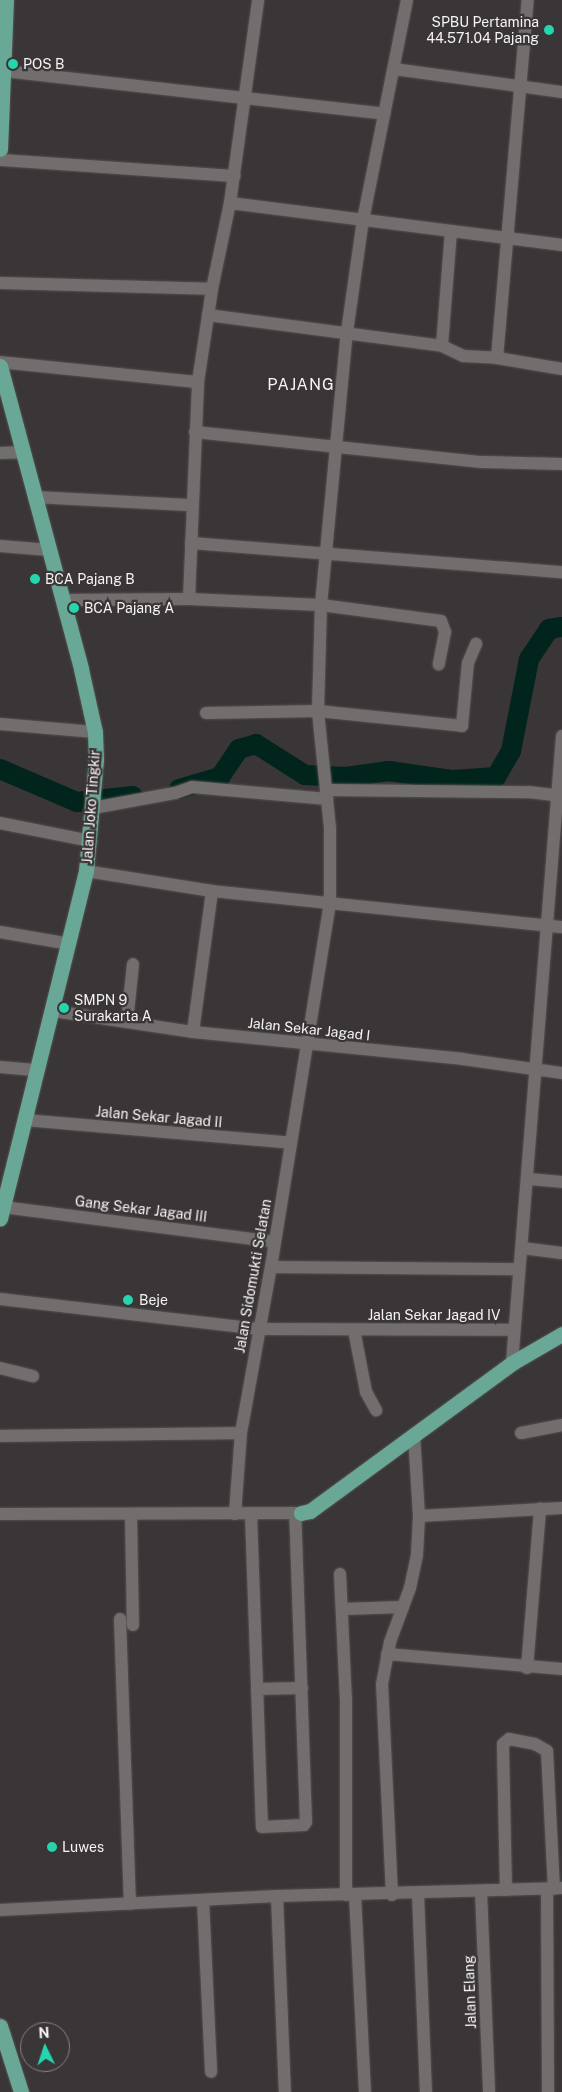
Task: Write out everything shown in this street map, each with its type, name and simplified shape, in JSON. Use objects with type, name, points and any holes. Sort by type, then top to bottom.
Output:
[{"type":"main road","points":[[0,149],[4,71],[2,54],[6,0]]},
{"type":"main road","name":"Jalan Joko Tingkir","points":[[0,364],[64,600],[95,732],[96,779],[91,841],[86,871],[54,1011],[1,1213]]},
{"type":"main road","points":[[298,1513],[310,1511],[512,1363],[562,1334]]},
{"type":"main road","points":[[1,2034],[21,2092]]},
{"type":"street","points":[[189,599],[191,505],[198,382],[212,289],[230,204],[258,0]]},
{"type":"street","name":"Jalan Sidomukti Selatan","points":[[235,1514],[241,1433],[271,1267],[330,903],[326,790],[318,712],[321,605],[347,332],[363,220],[407,0]]},
{"type":"street","points":[[497,358],[510,239],[528,0]]},
{"type":"street","points":[[394,69],[562,92]]},
{"type":"street","points":[[4,71],[385,114]]},
{"type":"street","points":[[0,160],[234,176]]},
{"type":"street","points":[[230,204],[562,245]]},
{"type":"street","points":[[442,346],[450,231]]},
{"type":"street","points":[[0,283],[212,289]]},
{"type":"street","points":[[208,315],[442,346],[463,356],[497,358],[562,369]]},
{"type":"street","points":[[0,364],[198,382]]},
{"type":"street","points":[[195,432],[481,462],[562,464]]},
{"type":"street","points":[[0,453],[23,452]]},
{"type":"street","points":[[36,497],[191,505]]},
{"type":"street","points":[[191,543],[562,572]]},
{"type":"street","points":[[0,546],[49,550]]},
{"type":"street","points":[[64,600],[189,599],[321,605],[441,621],[445,632],[439,664]]},
{"type":"street","points":[[206,713],[318,712],[462,726],[468,663],[476,644]]},
{"type":"street","points":[[0,724],[95,732]]},
{"type":"street","points":[[512,1363],[519,1269],[529,1179],[547,926],[560,795],[562,736]]},
{"type":"street","points":[[93,806],[202,787],[560,795]]},
{"type":"street","points":[[0,823],[91,841]]},
{"type":"street","points":[[86,871],[212,891],[562,927]]},
{"type":"street","points":[[193,1032],[212,891]]},
{"type":"street","points":[[0,932],[70,944]]},
{"type":"street","points":[[127,1022],[133,964]]},
{"type":"street","name":"Jalan Sekar Jagad I","points":[[54,1011],[193,1032],[462,1059],[562,1073]]},
{"type":"street","points":[[0,1067],[37,1070]]},
{"type":"street","name":"Jalan Sekar Jagad II","points":[[25,1120],[291,1143]]},
{"type":"street","points":[[529,1179],[562,1182]]},
{"type":"street","name":"Gang Sekar Jagad III","points":[[1,1213],[274,1242]]},
{"type":"street","points":[[522,1248],[562,1253]]},
{"type":"street","points":[[271,1267],[519,1269]]},
{"type":"street","name":"Jalan Sekar Jagad IV","points":[[0,1299],[260,1329],[514,1334]]},
{"type":"street","name":"Jalan Sekar Jagad IV","points":[[354,1330],[366,1392],[376,1410]]},
{"type":"street","points":[[514,1334],[534,1350]]},
{"type":"street","points":[[0,1368],[33,1376]]},
{"type":"street","points":[[521,1433],[562,1425]]},
{"type":"street","points":[[0,1436],[241,1433]]},
{"type":"street","points":[[392,1895],[382,1700],[387,1654],[414,1574],[419,1516],[414,1434]]},
{"type":"street","points":[[419,1516],[562,1508]]},
{"type":"street","points":[[527,1668],[540,1509]]},
{"type":"street","points":[[0,1514],[235,1514],[252,1517],[298,1513],[306,1824],[262,1827],[252,1517]]},
{"type":"street","points":[[131,1515],[133,1625]]},
{"type":"street","points":[[340,1574],[351,1895],[365,2092]]},
{"type":"street","points":[[342,1609],[403,1607]]},
{"type":"street","points":[[120,1619],[130,1904]]},
{"type":"street","points":[[387,1654],[527,1668],[562,1669]]},
{"type":"street","points":[[257,1689],[302,1688]]},
{"type":"street","points":[[506,1890],[503,1744],[509,1739],[535,1744],[547,1752],[554,1889],[548,2092]]},
{"type":"street","points":[[0,1910],[277,1896],[392,1895],[554,1889]]},
{"type":"street","name":"Jalan Elang","points":[[481,1891],[489,2092]]},
{"type":"street","points":[[418,1894],[426,2092]]},
{"type":"street","points":[[277,1896],[284,2092]]},
{"type":"street","points":[[203,1900],[211,2072]]},
{"type":"waterway","points":[[179,789],[220,777],[239,749],[256,744],[305,775],[345,777],[389,771],[453,780],[496,777],[511,751],[529,659],[549,629],[562,627]]},
{"type":"waterway","points":[[0,769],[77,802],[133,796]]},
{"type":"place","name":"SPBU Pertamina 44.571.04 Pajang","points":[[549,30]]},
{"type":"place","name":"POS B","points":[[13,64]]},
{"type":"place","name":"BCA Pajang B","points":[[35,579]]},
{"type":"place","name":"BCA Pajang A","points":[[74,608]]},
{"type":"place","name":"SMPN 9 Surakarta A","points":[[64,1008]]},
{"type":"place","name":"Beje","points":[[128,1300]]},
{"type":"place","name":"Luwes","points":[[52,1847]]},
{"type":"district","name":"PAJANG","points":[[301,385]]}]
